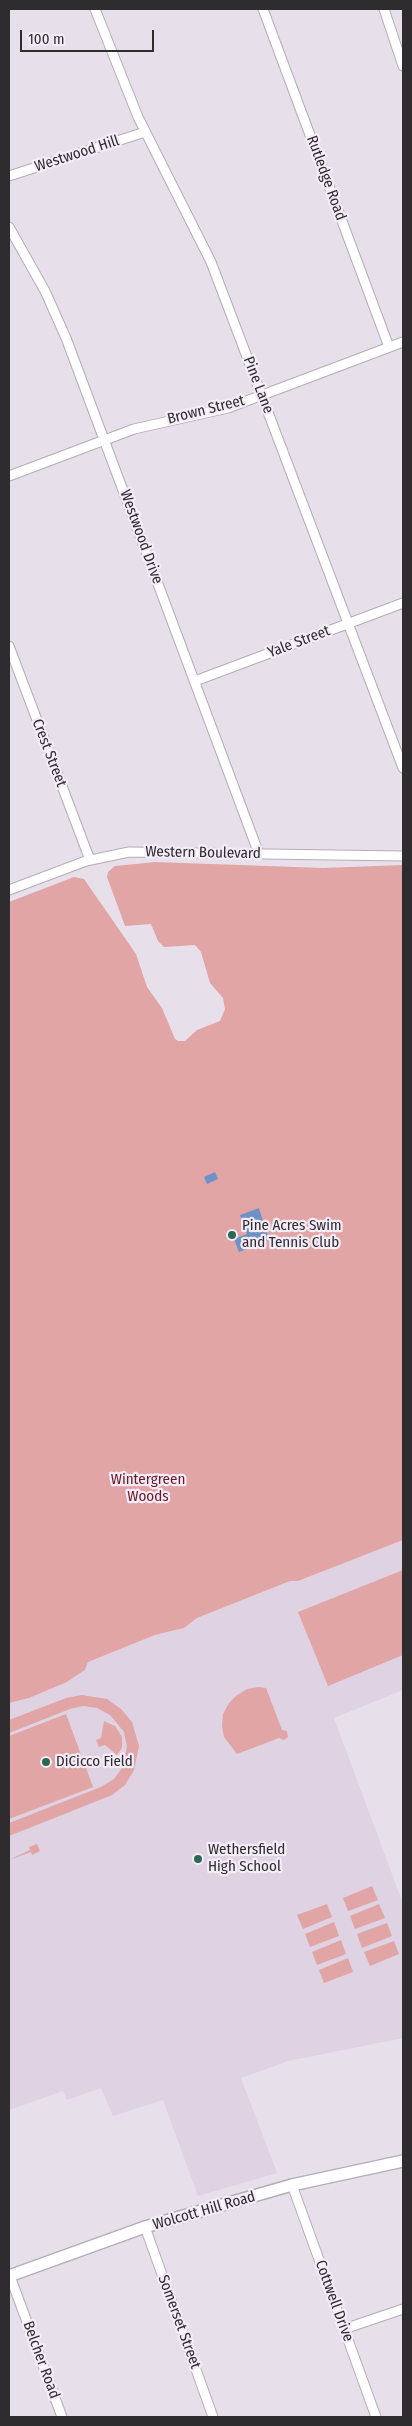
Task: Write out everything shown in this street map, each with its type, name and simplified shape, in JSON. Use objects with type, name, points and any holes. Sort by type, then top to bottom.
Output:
[{"type":"street","name":"Pine Lane","points":[[96,9],[145,132],[208,255],[403,768]]},
{"type":"street","name":"Rutledge Road","points":[[263,9],[389,347]]},
{"type":"street","points":[[384,9],[403,66]]},
{"type":"street","name":"Westwood Hill","points":[[9,176],[145,132]]},
{"type":"street","name":"Westwood Drive","points":[[9,227],[59,321],[259,854]]},
{"type":"street","name":"Brown Street","points":[[9,476],[104,439],[149,424],[214,411],[262,395],[403,342]]},
{"type":"street","name":"Yale Street","points":[[194,681],[403,603]]},
{"type":"street","name":"Crest Street","points":[[9,646],[90,860]]},
{"type":"street","name":"Western Boulevard","points":[[9,890],[90,860],[142,852],[403,856]]},
{"type":"street","name":"Wolcott Hill Road","points":[[10,2276],[145,2227],[292,2185],[403,2161]]},
{"type":"street","name":"Cottwell Drive","points":[[292,2185],[376,2417]]},
{"type":"street","name":"Somerset Street","points":[[145,2227],[213,2417]]},
{"type":"street","name":"Belcher Road","points":[[10,2276],[62,2417]]},
{"type":"street","points":[[344,2329],[403,2309]]},
{"type":"shaded area","name":"Wethersfield High School","points":[[403,1540],[403,1690],[334,1718],[403,1904],[403,2038],[288,2061],[241,2078],[277,2173],[198,2196],[163,2100],[113,2116],[101,2088],[67,2100],[63,2091],[9,2110],[9,1703],[29,1698],[67,1682],[83,1672],[88,1662],[155,1635],[184,1628],[197,1618],[290,1581],[298,1581]]},
{"type":"green space","name":"Wintergreen Woods","points":[[155,862],[323,868],[403,865],[403,1540],[298,1581],[290,1581],[197,1618],[184,1628],[155,1635],[88,1662],[85,1670],[67,1682],[29,1698],[9,1703],[9,902],[74,877],[84,879],[136,954],[147,987],[162,1008],[175,1039],[185,1041],[197,1030],[220,1021],[225,1009],[223,998],[210,983],[201,952],[195,945],[164,947],[158,941],[151,924],[125,926],[107,877],[108,872],[115,866]]},
{"type":"green space","points":[[403,1570],[403,1655],[328,1686],[298,1612]]},
{"type":"green space","points":[[266,1688],[282,1730],[287,1731],[288,1737],[284,1740],[279,1738],[237,1754],[224,1737],[222,1726],[223,1714],[229,1703],[237,1695],[247,1689]]},
{"type":"green space","points":[[82,1695],[107,1699],[121,1709],[132,1722],[139,1746],[134,1770],[125,1785],[112,1795],[9,1836],[9,1823],[101,1787],[114,1779],[122,1768],[127,1747],[124,1732],[110,1715],[97,1708],[83,1706],[70,1709],[9,1733],[9,1720],[66,1698]]},
{"type":"green space","name":"DiCicco Field","points":[[66,1714],[93,1787],[9,1819],[9,1736]]},
{"type":"green space","points":[[104,1721],[115,1726],[122,1737],[122,1748],[117,1755],[105,1745],[99,1747],[96,1740],[101,1738]]},
{"type":"green space","points":[[37,1844],[40,1851],[32,1855],[31,1852],[9,1860],[30,1850],[29,1847]]},
{"type":"green space","points":[[372,1886],[378,1900],[348,1911],[343,1898]]},
{"type":"green space","points":[[327,1904],[332,1917],[303,1929],[297,1915]]},
{"type":"green space","points":[[379,1904],[385,1918],[355,1929],[350,1916]]},
{"type":"green space","points":[[334,1922],[339,1936],[310,1947],[305,1934]]},
{"type":"green space","points":[[387,1923],[392,1936],[362,1948],[357,1934]]},
{"type":"green space","points":[[341,1940],[346,1954],[317,1965],[312,1952]]},
{"type":"green space","points":[[394,1941],[399,1954],[370,1966],[364,1952]]},
{"type":"green space","points":[[348,1958],[353,1972],[324,1983],[319,1970]]},
{"type":"water","points":[[215,1172],[218,1179],[207,1184],[204,1177]]},
{"type":"water","points":[[259,1208],[269,1240],[239,1252],[234,1239],[247,1234],[240,1215]]},
{"type":"place","name":"Pine Acres Swim and Tennis Club","points":[[232,1235]]},
{"type":"place","name":"DiCicco Field","points":[[46,1762]]},
{"type":"place","name":"Wethersfield High School","points":[[198,1859]]}]
